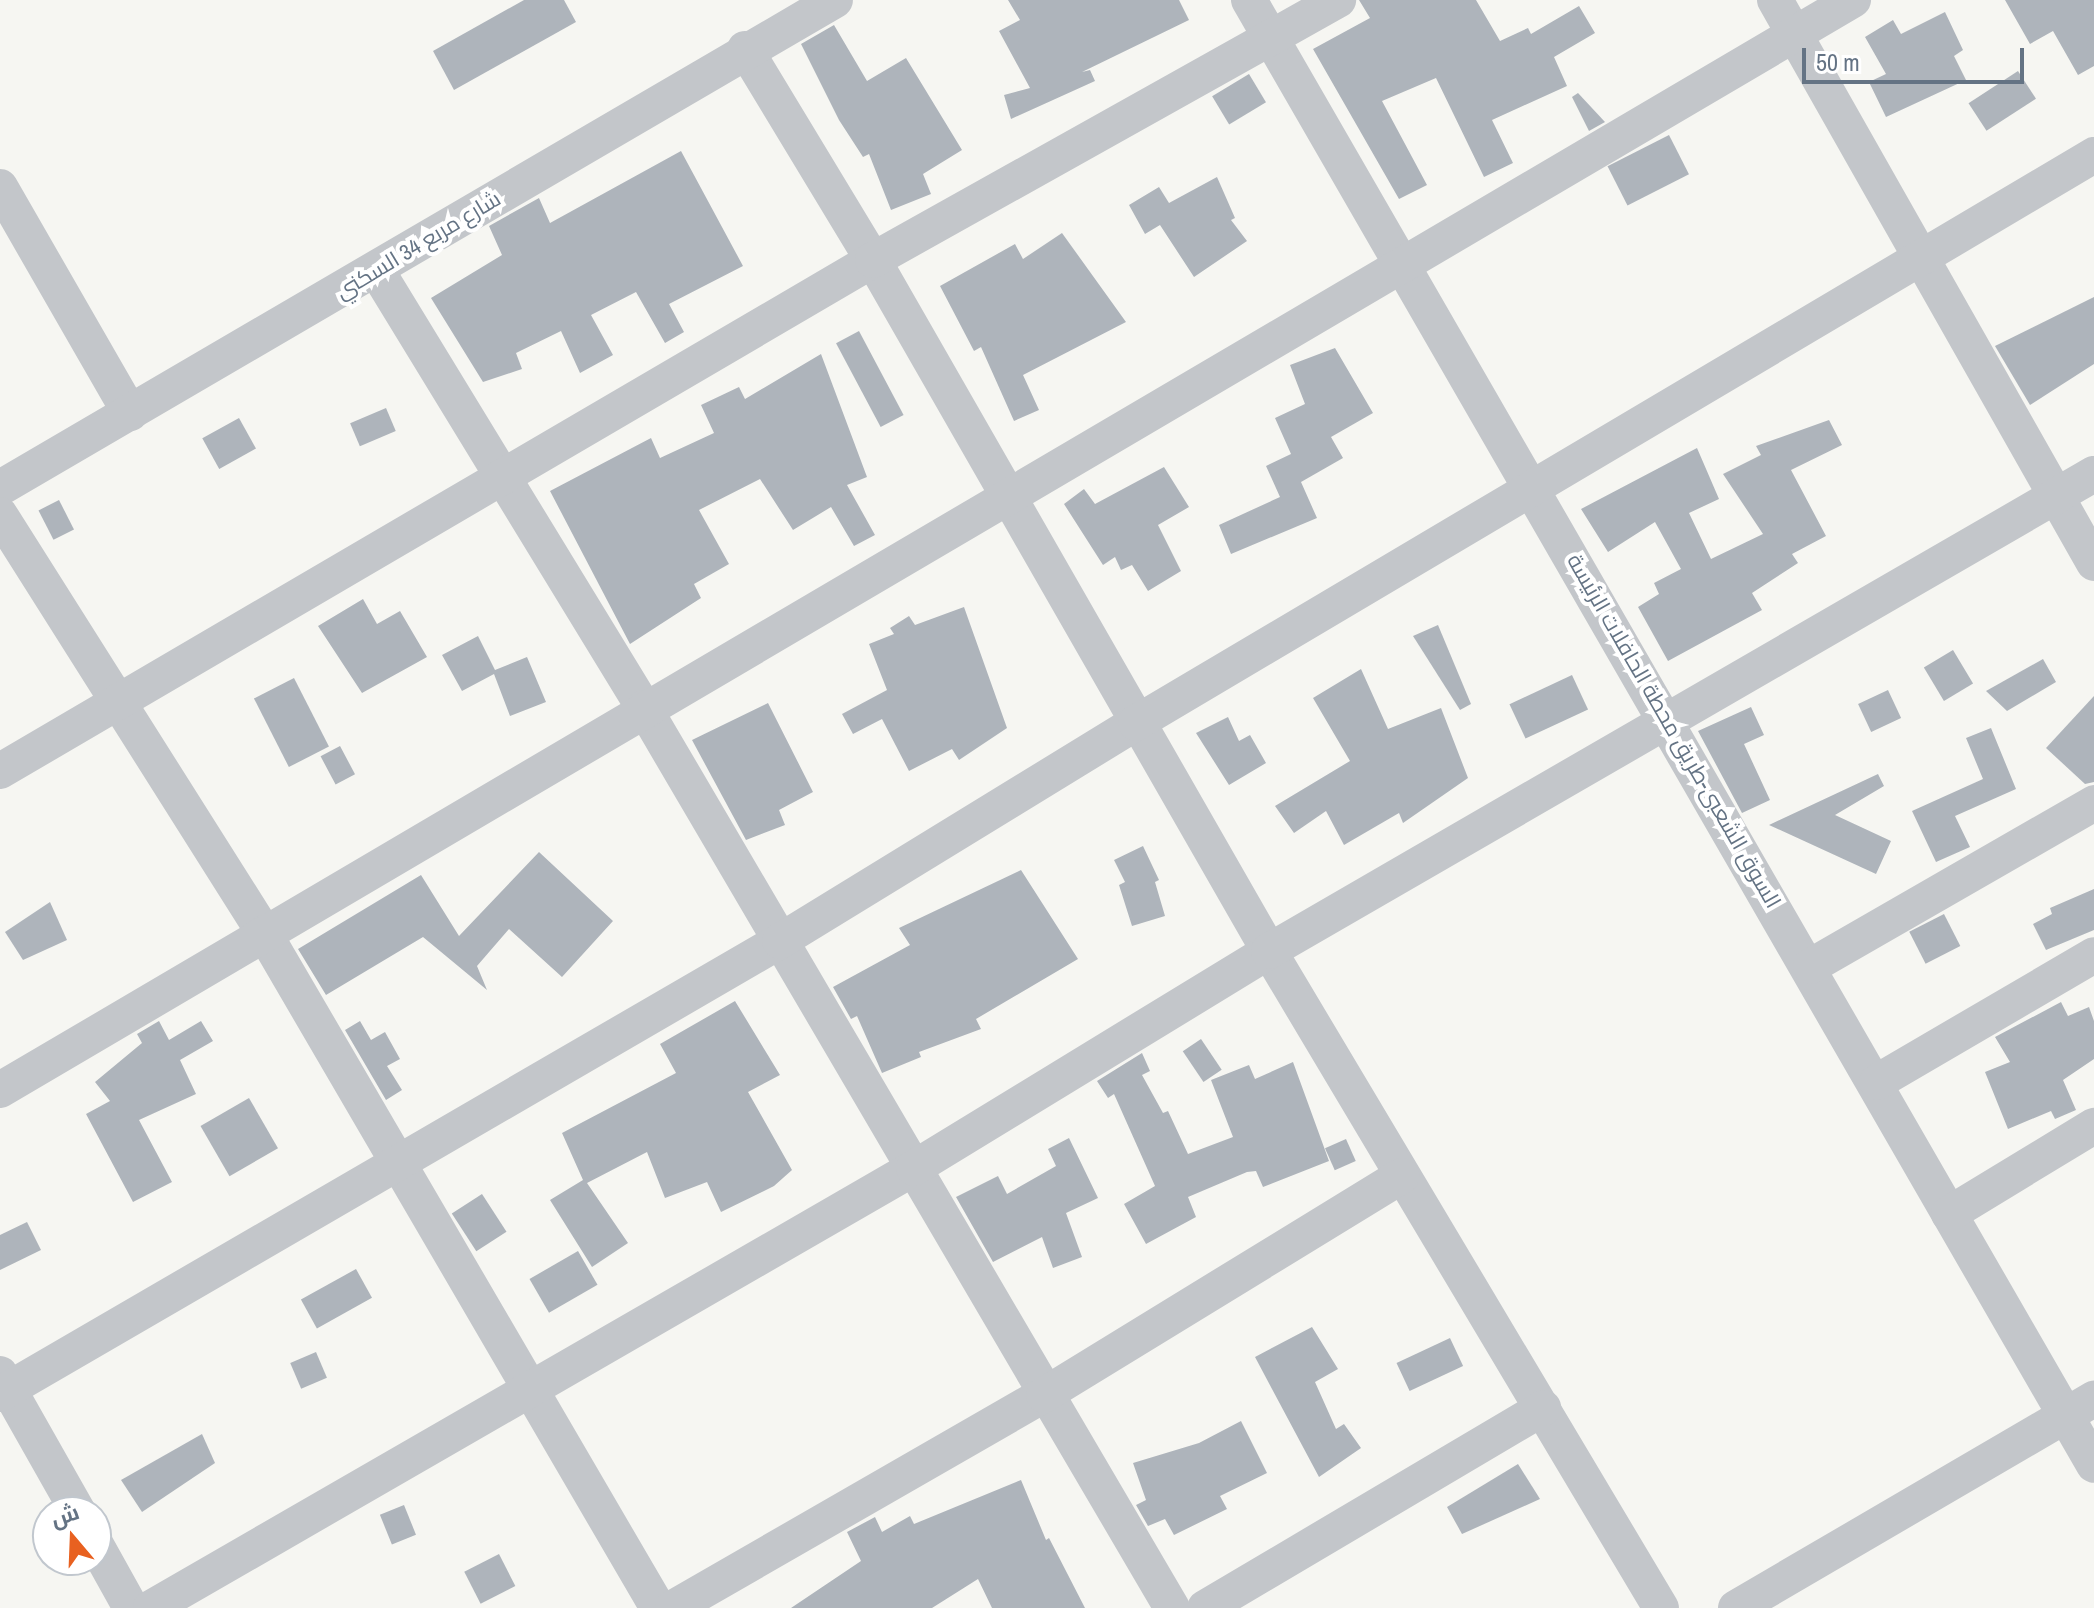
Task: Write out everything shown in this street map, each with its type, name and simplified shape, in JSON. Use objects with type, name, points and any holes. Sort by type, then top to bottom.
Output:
[{"type":"street","name":"شارع مربع 34 السكني","points":[[0,488],[377,271],[745,49],[835,0]]},
{"type":"street","name":"السوق الشعبى-طريق محطة الحافلات الرئيسة","points":[[1249,0],[1403,269],[1535,490],[1666,724],[1811,966],[1949,1214],[2080,1407],[2094,1465]]},
{"type":"street","points":[[0,771],[873,260],[1338,0]]},
{"type":"street","points":[[1775,0],[2094,563]]},
{"type":"street","points":[[0,1090],[644,708],[1403,269],[1796,37],[1853,0]]},
{"type":"street","points":[[745,49],[873,260],[1136,723],[1401,1176],[1661,1608]]},
{"type":"street","points":[[69,1496],[3,1385],[400,1163],[780,941],[1136,723],[1535,490],[2094,155]]},
{"type":"street","points":[[0,187],[130,413]]},
{"type":"street","points":[[377,271],[644,708],[1044,1395],[1172,1608]]},
{"type":"street","points":[[151,1608],[914,1168],[1269,951],[2094,474]]},
{"type":"street","points":[[0,515],[264,933],[400,1163],[528,1392],[658,1608]]},
{"type":"street","points":[[1811,966],[2094,803]]},
{"type":"street","points":[[1877,1082],[2094,955]]},
{"type":"street","points":[[1949,1214],[2094,1126]]},
{"type":"street","points":[[673,1608],[1044,1395],[1401,1176]]},
{"type":"street","points":[[1736,1608],[2080,1407]]},
{"type":"street","points":[[1205,1608],[1543,1408]]},
{"type":"street","points":[[112,1574],[131,1608]]},
{"type":"building","points":[[524,0],[564,0],[576,22],[454,90],[433,51]]},
{"type":"building","points":[[1008,0],[1179,0],[1189,20],[1082,72],[1090,70],[1095,81],[1011,119],[1004,95],[1030,88],[999,31],[1020,20]]},
{"type":"building","points":[[1359,0],[1476,0],[1500,41],[1528,28],[1531,34],[1579,6],[1595,33],[1554,57],[1567,86],[1492,120],[1513,163],[1484,177],[1436,78],[1382,101],[1427,185],[1399,199],[1313,49],[1370,18]]},
{"type":"building","points":[[2005,0],[2094,0],[2094,66],[2078,75],[2053,31],[2030,44]]},
{"type":"building","points":[[1945,12],[1963,50],[1954,56],[1966,80],[1886,117],[1869,82],[1886,74],[1865,37],[1893,20],[1901,34]]},
{"type":"building","points":[[834,25],[867,81],[906,58],[962,150],[923,174],[931,194],[891,210],[869,154],[863,157],[839,120],[801,44]]},
{"type":"building","points":[[2018,71],[2036,99],[1986,131],[1969,103]]},
{"type":"building","points":[[1249,74],[1266,102],[1229,124],[1212,96]]},
{"type":"building","points":[[1578,93],[1605,122],[1589,131],[1572,97]]},
{"type":"building","points":[[1669,135],[1689,174],[1627,206],[1608,166]]},
{"type":"building","points":[[681,151],[743,266],[669,304],[684,332],[665,343],[636,292],[591,315],[613,355],[580,373],[561,331],[516,353],[522,369],[483,382],[431,298],[502,255],[489,226],[539,198],[550,223]]},
{"type":"building","points":[[1217,177],[1235,218],[1231,220],[1247,241],[1194,277],[1160,225],[1145,234],[1129,205],[1159,187],[1169,203]]},
{"type":"building","points":[[1062,233],[1126,322],[1023,375],[1039,410],[1014,421],[981,347],[974,351],[940,286],[1015,244],[1023,259]]},
{"type":"building","points":[[2094,297],[2094,364],[2030,405],[1995,346]]},
{"type":"building","points":[[859,331],[904,415],[881,427],[836,343]]},
{"type":"building","points":[[1335,348],[1373,413],[1331,437],[1343,458],[1301,482],[1317,518],[1231,554],[1219,525],[1280,497],[1266,466],[1291,454],[1275,418],[1305,404],[1290,365]]},
{"type":"building","points":[[821,354],[867,477],[847,485],[875,535],[854,546],[831,507],[793,530],[760,479],[699,510],[729,564],[694,584],[701,598],[630,644],[550,491],[651,438],[660,458],[714,433],[701,405],[739,387],[745,399]]},
{"type":"building","points":[[386,408],[396,431],[360,446],[350,423]]},
{"type":"building","points":[[239,418],[256,449],[219,469],[202,438]]},
{"type":"building","points":[[1829,420],[1842,445],[1791,470],[1826,536],[1792,554],[1798,563],[1752,593],[1762,610],[1668,661],[1638,607],[1659,594],[1654,583],[1681,569],[1655,522],[1608,552],[1581,509],[1697,448],[1719,499],[1689,513],[1711,559],[1763,534],[1723,474],[1761,455],[1756,446]]},
{"type":"building","points":[[1164,467],[1189,507],[1158,525],[1181,571],[1148,591],[1132,565],[1121,570],[1115,557],[1103,565],[1064,504],[1084,489],[1095,504]]},
{"type":"building","points":[[59,500],[74,529],[53,540],[39,510]]},
{"type":"building","points":[[363,599],[377,624],[400,611],[427,657],[362,693],[318,626]]},
{"type":"building","points":[[964,607],[1007,728],[959,760],[952,749],[909,771],[882,719],[853,734],[842,714],[887,690],[869,644],[894,634],[890,628],[909,616],[915,625]]},
{"type":"building","points":[[1438,625],[1471,704],[1460,710],[1413,636]]},
{"type":"building","points":[[478,636],[495,670],[527,657],[546,702],[510,716],[494,674],[462,691],[442,655]]},
{"type":"building","points":[[1953,650],[1973,683],[1944,701],[1924,668]]},
{"type":"building","points":[[2043,659],[2056,682],[2007,711],[1986,691]]},
{"type":"building","points":[[1361,669],[1388,729],[1441,708],[1468,778],[1403,823],[1399,813],[1344,845],[1326,811],[1294,833],[1275,806],[1350,761],[1313,698]]},
{"type":"building","points":[[1572,675],[1588,709],[1526,739],[1509,704]]},
{"type":"building","points":[[294,678],[329,747],[289,767],[254,698]]},
{"type":"building","points":[[1888,690],[1901,718],[1871,732],[1858,704]]},
{"type":"building","points":[[2094,696],[2094,782],[2085,784],[2046,748]]},
{"type":"building","points":[[768,703],[813,792],[779,810],[785,825],[746,840],[692,740]]},
{"type":"building","points":[[1751,707],[1764,735],[1744,744],[1770,800],[1742,813],[1698,731]]},
{"type":"building","points":[[1228,717],[1239,741],[1250,735],[1266,763],[1229,785],[1196,733]]},
{"type":"building","points":[[1991,728],[2016,789],[1955,816],[1970,847],[1936,862],[1912,811],[1983,779],[1966,738]]},
{"type":"building","points":[[340,746],[355,774],[336,785],[321,756]]},
{"type":"building","points":[[1878,774],[1884,786],[1835,815],[1891,841],[1876,874],[1769,825]]},
{"type":"building","points":[[1143,846],[1159,880],[1155,882],[1165,916],[1132,926],[1119,885],[1125,882],[1114,860]]},
{"type":"building","points":[[539,852],[613,921],[562,977],[509,929],[477,966],[487,990],[423,937],[326,995],[298,949],[421,875],[459,936]]},
{"type":"building","points":[[1021,870],[1078,959],[976,1019],[981,1029],[919,1052],[921,1057],[882,1073],[857,1016],[851,1019],[833,987],[910,945],[899,928]]},
{"type":"building","points":[[2094,889],[2094,930],[2046,950],[2033,924],[2052,914],[2050,908]]},
{"type":"building","points":[[50,902],[67,940],[23,960],[5,932]]},
{"type":"building","points":[[1944,914],[1960,946],[1926,964],[1909,932]]},
{"type":"building","points":[[735,1001],[780,1075],[748,1092],[792,1170],[774,1186],[721,1212],[707,1182],[665,1198],[647,1152],[587,1183],[628,1243],[592,1267],[550,1200],[583,1180],[562,1133],[676,1073],[660,1044]]},
{"type":"building","points":[[2061,1002],[2068,1016],[2089,1007],[2094,1021],[2094,1059],[2063,1080],[2076,1110],[2055,1119],[2051,1111],[2008,1129],[1985,1072],[2010,1062],[1995,1037]]},
{"type":"building","points":[[159,1021],[169,1040],[201,1021],[213,1041],[180,1060],[196,1094],[139,1120],[172,1182],[133,1202],[86,1114],[110,1101],[95,1082],[142,1043],[137,1034]]},
{"type":"building","points":[[360,1021],[371,1040],[385,1032],[400,1059],[387,1066],[402,1090],[386,1100],[345,1030]]},
{"type":"building","points":[[1201,1039],[1222,1070],[1203,1082],[1183,1051]]},
{"type":"building","points":[[1142,1053],[1150,1071],[1142,1075],[1163,1113],[1168,1111],[1188,1154],[1233,1137],[1211,1080],[1249,1065],[1255,1079],[1293,1062],[1329,1161],[1263,1187],[1256,1171],[1247,1172],[1188,1197],[1196,1217],[1146,1244],[1124,1204],[1155,1186],[1114,1094],[1108,1098],[1097,1081]]},
{"type":"building","points":[[249,1098],[278,1148],[230,1176],[201,1126]]},
{"type":"building","points":[[1069,1138],[1098,1198],[1066,1213],[1082,1257],[1053,1268],[1042,1237],[993,1262],[956,1197],[998,1176],[1007,1194],[1056,1166],[1048,1149]]},
{"type":"building","points":[[1346,1139],[1356,1161],[1335,1170],[1325,1148]]},
{"type":"building","points":[[482,1194],[507,1232],[476,1251],[452,1214]]},
{"type":"building","points":[[27,1222],[41,1250],[0,1270],[0,1235]]},
{"type":"building","points":[[578,1251],[598,1285],[549,1313],[530,1279]]},
{"type":"building","points":[[356,1269],[372,1298],[317,1328],[301,1300]]},
{"type":"building","points":[[1312,1327],[1338,1369],[1315,1382],[1336,1429],[1344,1424],[1361,1448],[1319,1477],[1255,1357]]},
{"type":"building","points":[[1450,1338],[1463,1366],[1410,1391],[1397,1363]]},
{"type":"building","points":[[316,1352],[327,1378],[301,1389],[290,1363]]},
{"type":"building","points":[[1241,1421],[1267,1473],[1220,1496],[1227,1509],[1174,1535],[1165,1519],[1148,1526],[1136,1505],[1146,1500],[1133,1463],[1199,1443]]},
{"type":"building","points":[[202,1434],[215,1463],[142,1512],[121,1480]]},
{"type":"building","points":[[1518,1464],[1540,1499],[1462,1534],[1447,1507]]},
{"type":"building","points":[[1021,1480],[1046,1540],[1049,1538],[1085,1608],[992,1608],[978,1579],[932,1608],[791,1608],[861,1561],[847,1532],[875,1517],[882,1532],[910,1516],[914,1524]]},
{"type":"building","points":[[404,1505],[416,1535],[392,1544],[380,1515]]},
{"type":"building","points":[[499,1554],[515,1586],[481,1604],[464,1572]]}]
